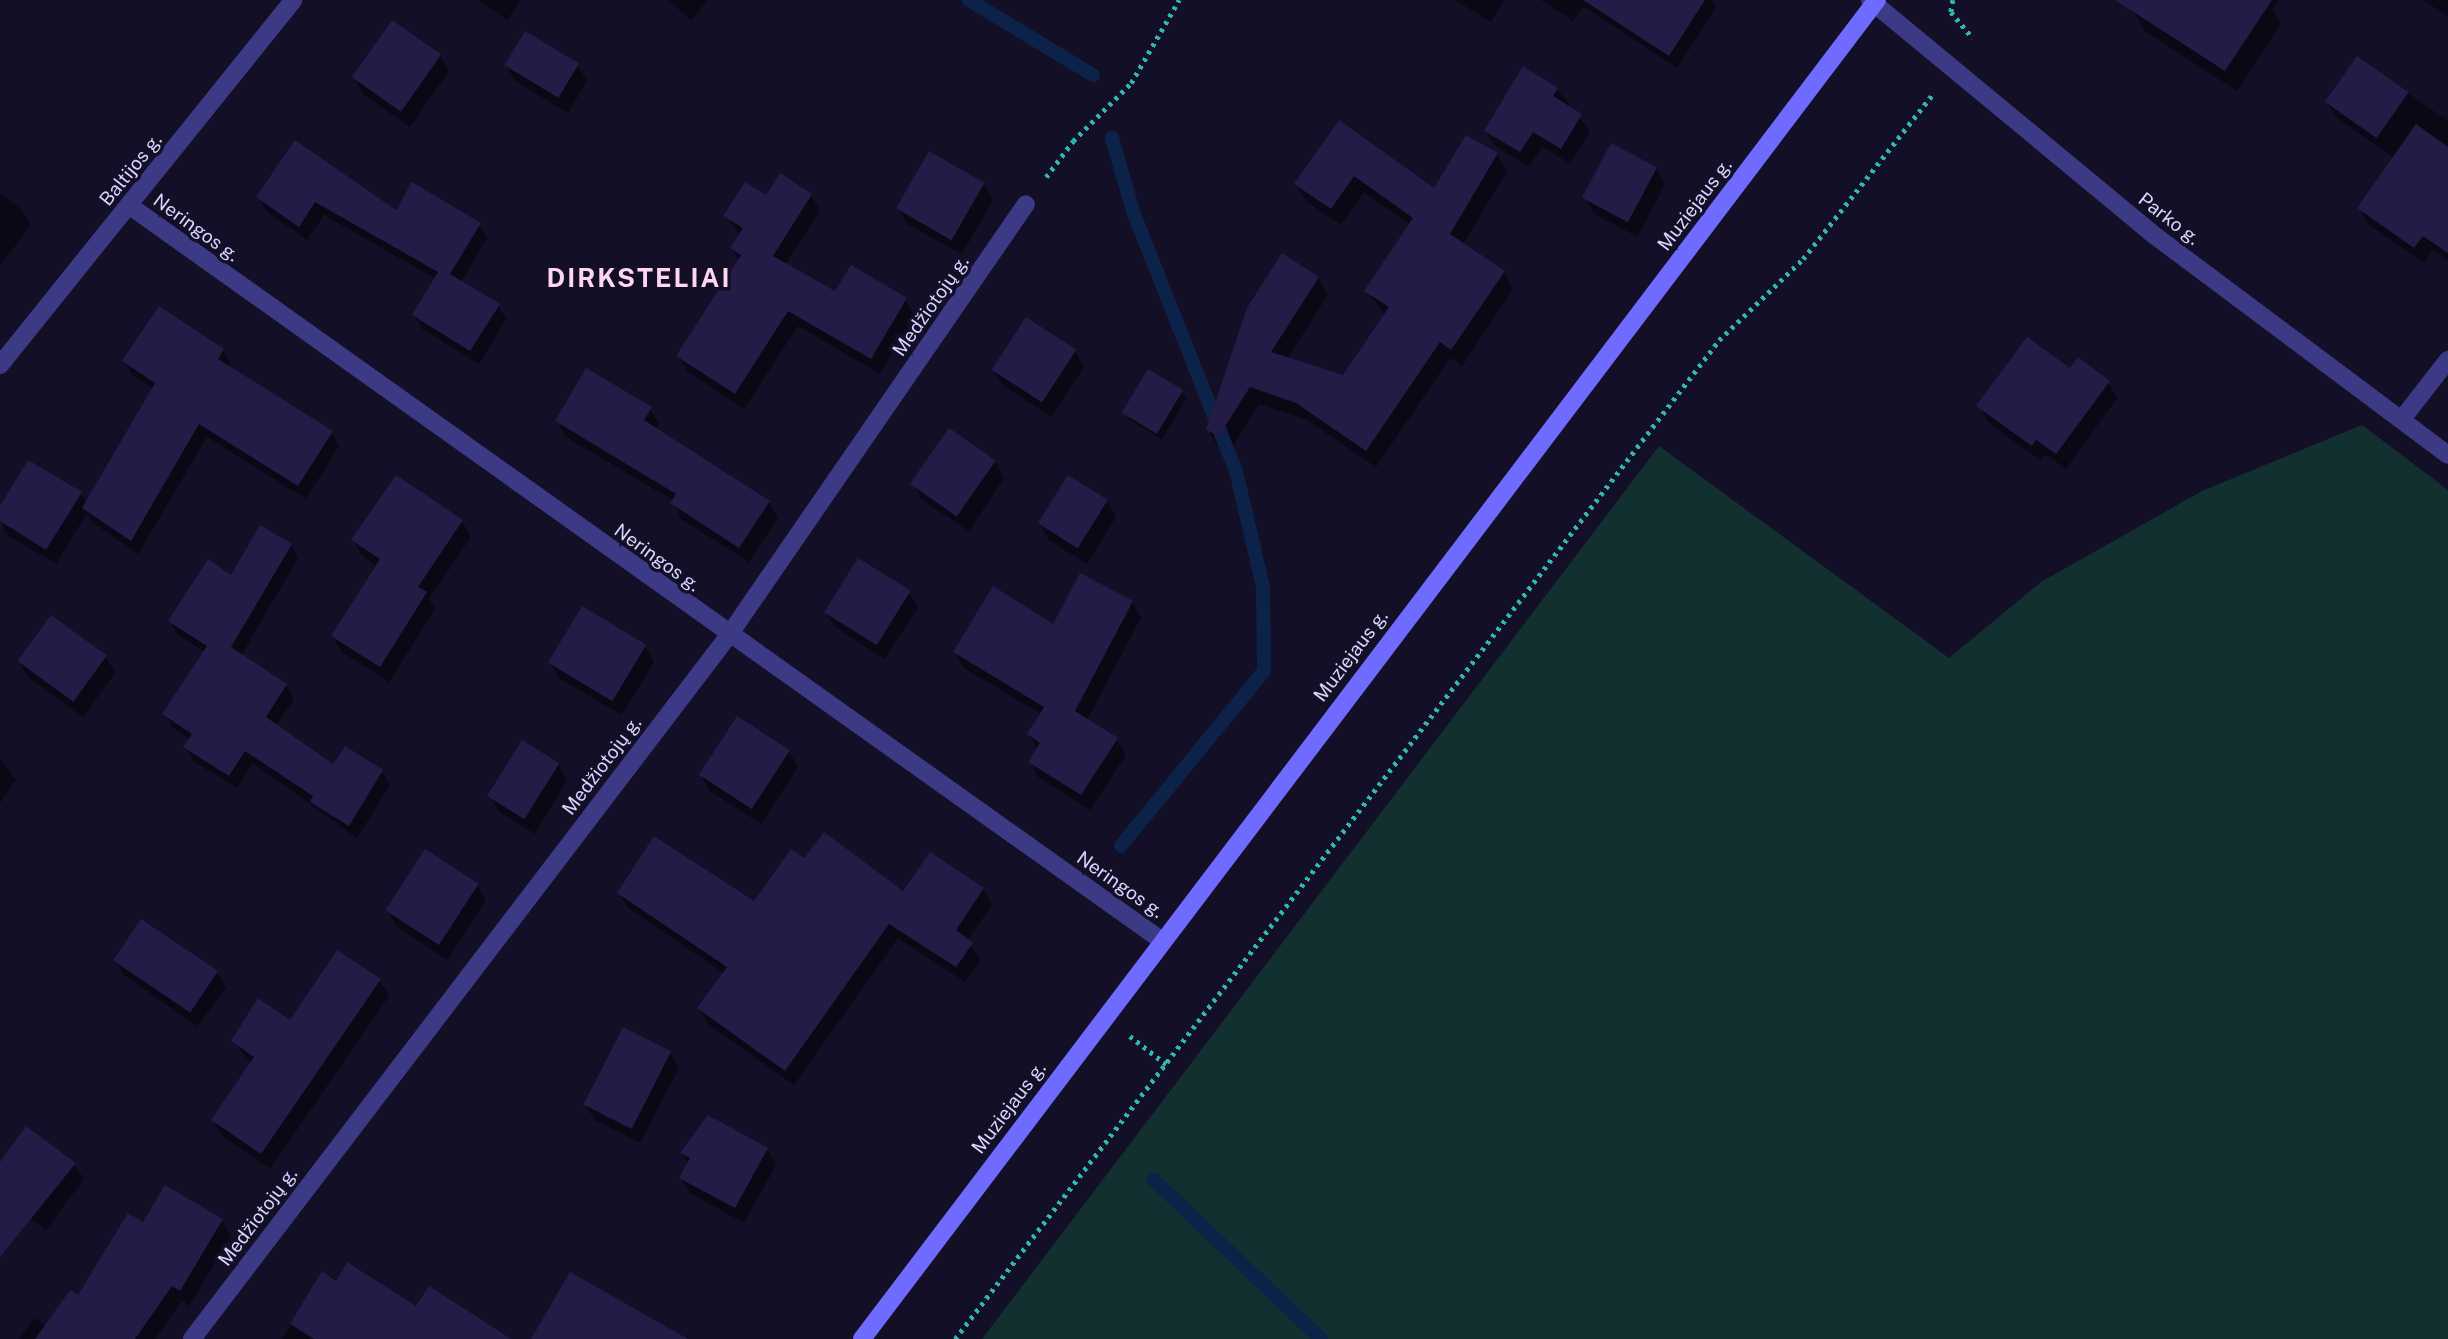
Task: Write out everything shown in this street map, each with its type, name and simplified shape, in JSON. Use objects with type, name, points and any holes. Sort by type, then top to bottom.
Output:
[{"type":"main road","name":"Muziejaus g.","points":[[862,1339],[1161,940],[1874,2]]},
{"type":"street","name":"Baltijos g.","points":[[0,365],[293,0]]},
{"type":"street","name":"Parko g.","points":[[1874,2],[1952,70],[2150,232],[2448,455]]},
{"type":"street","name":"Medžiotojų g.","points":[[192,1339],[729,635],[1026,204]]},
{"type":"street","name":"Neringos g.","points":[[130,206],[1161,940]]},
{"type":"street","points":[[2402,419],[2448,360]]},
{"type":"path","points":[[1026,204],[1073,141],[1131,83],[1179,0]]},
{"type":"path","points":[[955,1339],[1719,340],[1803,260],[1952,70]]},
{"type":"green space","points":[[2362,425],[2448,490],[2448,1339],[982,1339],[1659,446],[1949,658],[2041,582],[2202,491]]},
{"type":"building","points":[[1583,0],[1705,0],[1669,56]]},
{"type":"building","points":[[2115,0],[2272,0],[2225,71]]},
{"type":"building","points":[[392,20],[441,54],[401,112],[352,77]]},
{"type":"building","points":[[525,31],[579,63],[558,98],[504,65]]},
{"type":"building","points":[[2357,56],[2409,92],[2376,138],[2325,102]]},
{"type":"building","points":[[1523,66],[1558,88],[1553,96],[1582,114],[1561,149],[1533,132],[1520,152],[1484,131]]},
{"type":"building","points":[[1339,120],[1434,188],[1466,135],[1498,153],[1450,234],[1505,271],[1451,350],[1440,342],[1366,451],[1296,403],[1250,387],[1219,436],[1206,430],[1247,308],[1282,253],[1319,277],[1271,352],[1343,375],[1389,307],[1364,291],[1413,218],[1354,176],[1331,209],[1294,184]]},
{"type":"building","points":[[2416,124],[2448,147],[2448,253],[2423,236],[2414,248],[2357,208]]},
{"type":"building","points":[[295,140],[396,210],[412,182],[481,223],[450,274],[500,304],[470,351],[412,315],[438,272],[315,202],[299,227],[256,197]]},
{"type":"building","points":[[1611,143],[1657,167],[1628,222],[1582,198]]},
{"type":"building","points":[[929,151],[984,183],[951,240],[896,208]]},
{"type":"building","points":[[780,173],[812,194],[773,256],[835,291],[851,265],[907,298],[871,359],[788,311],[735,394],[676,356],[741,255],[730,248],[743,228],[723,216],[745,182],[766,195]]},
{"type":"building","points":[[159,306],[224,349],[218,359],[333,431],[298,486],[199,424],[131,541],[82,508],[155,383],[122,361]]},
{"type":"building","points":[[1026,317],[1076,350],[1042,403],[992,370]]},
{"type":"building","points":[[2027,337],[2070,368],[2078,357],[2110,381],[2056,454],[2036,440],[2032,446],[1976,406]]},
{"type":"building","points":[[586,368],[652,407],[644,420],[770,501],[739,548],[670,503],[676,494],[555,421]]},
{"type":"building","points":[[1148,369],[1183,390],[1157,434],[1122,413]]},
{"type":"building","points":[[949,428],[996,461],[957,516],[910,484]]},
{"type":"building","points":[[28,460],[82,492],[46,550],[0,521],[0,506]]},
{"type":"building","points":[[396,475],[463,520],[418,587],[427,592],[380,667],[331,636],[380,559],[351,540]]},
{"type":"building","points":[[1068,475],[1108,500],[1078,548],[1038,523]]},
{"type":"building","points":[[260,525],[292,544],[231,647],[287,684],[266,717],[333,764],[345,746],[383,770],[349,826],[310,802],[313,796],[245,751],[229,776],[183,747],[192,734],[162,714],[207,646],[168,621],[208,559],[231,575]]},
{"type":"building","points":[[858,558],[911,591],[877,645],[824,612]]},
{"type":"building","points":[[1080,573],[1133,601],[1075,711],[1118,738],[1081,795],[1028,762],[1040,743],[1027,734],[1044,707],[953,652],[993,586],[1053,624]]},
{"type":"building","points":[[582,606],[646,645],[612,701],[548,663]]},
{"type":"building","points":[[51,615],[107,656],[73,702],[17,661]]},
{"type":"building","points":[[737,716],[790,750],[752,809],[699,775]]},
{"type":"building","points":[[522,740],[559,763],[524,819],[487,796]]},
{"type":"building","points":[[824,832],[903,891],[930,852],[984,888],[956,930],[973,943],[956,967],[889,924],[785,1071],[697,1008],[727,967],[617,893],[654,836],[754,901],[791,849],[804,858]]},
{"type":"building","points":[[425,849],[479,884],[439,945],[385,910]]},
{"type":"building","points":[[141,919],[218,971],[190,1012],[113,960]]},
{"type":"building","points":[[337,950],[381,979],[261,1154],[211,1120],[254,1057],[231,1041],[258,998],[290,1020]]},
{"type":"building","points":[[623,1027],[671,1052],[632,1129],[584,1105]]},
{"type":"building","points":[[708,1115],[768,1148],[735,1208],[679,1178],[690,1158],[680,1153]]},
{"type":"building","points":[[26,1126],[76,1163],[0,1257],[0,1162]]},
{"type":"building","points":[[165,1185],[223,1219],[180,1291],[172,1286],[135,1339],[35,1339],[70,1290],[78,1295],[128,1213],[143,1222]]},
{"type":"building","points":[[347,1262],[416,1306],[429,1286],[511,1339],[314,1339],[290,1324],[322,1271],[336,1281]]},
{"type":"building","points":[[570,1272],[688,1339],[531,1339]]},
{"type":"waterway","points":[[969,0],[1093,75]]},
{"type":"waterway","points":[[1112,138],[1134,214],[1236,471],[1263,587],[1264,671],[1121,846]]},
{"type":"waterway","points":[[1154,1180],[1321,1339]]},
{"type":"district","name":"DIRKSTELIAI","points":[[639,278]]}]
